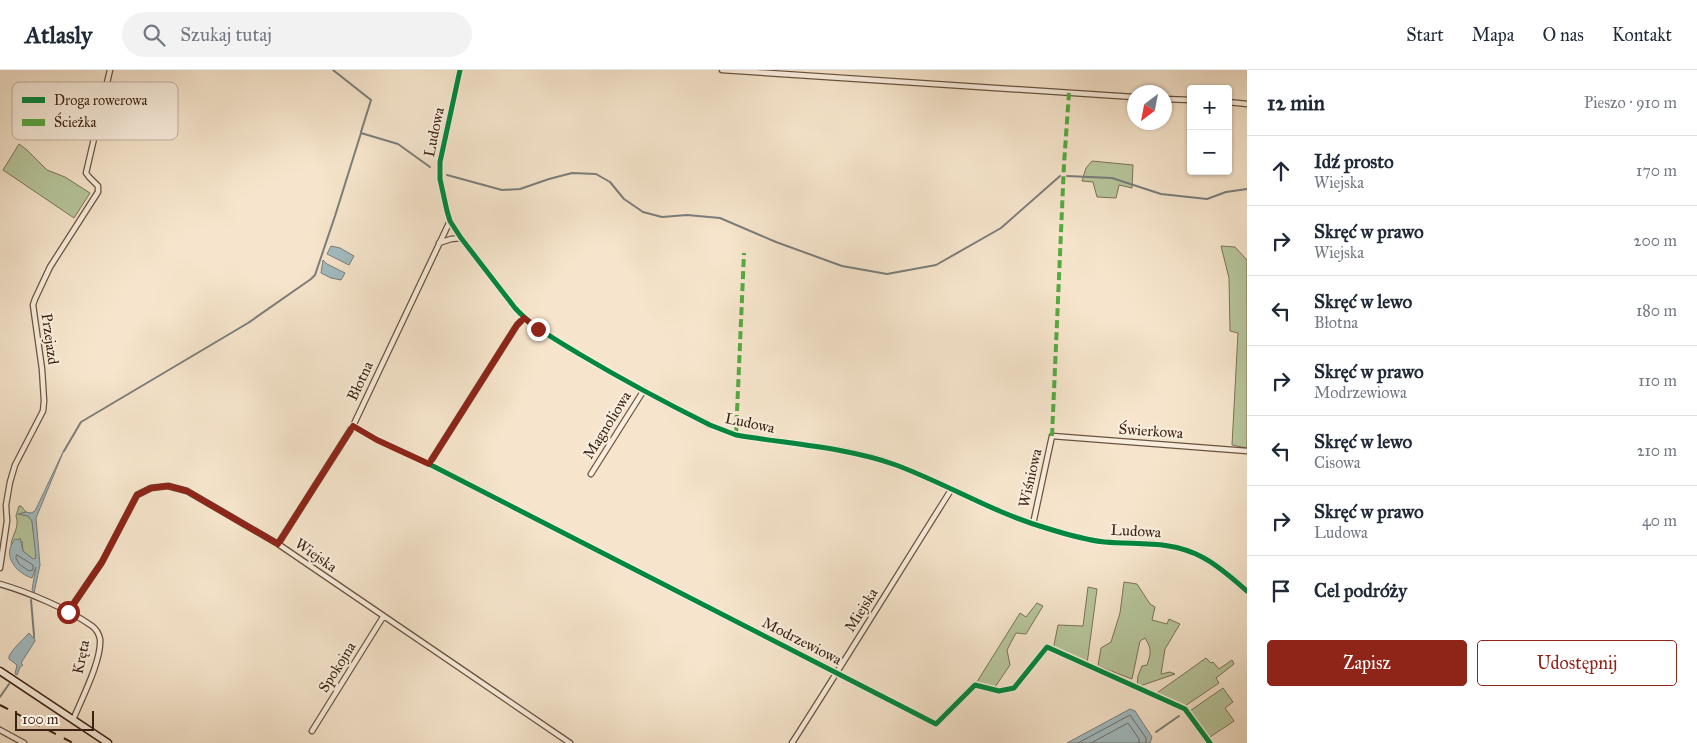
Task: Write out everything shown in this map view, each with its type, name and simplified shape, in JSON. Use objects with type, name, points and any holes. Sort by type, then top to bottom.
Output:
[{"type":"main road","points":[[0,671],[108,743]]},
{"type":"street","name":"Ludowa","points":[[460,70],[441,152],[439,170],[450,221],[461,238],[524,318],[557,340],[644,390],[722,431],[868,457],[897,466],[1033,524],[1086,539],[1104,542],[1169,545],[1186,550],[1216,565],[1247,591]]},
{"type":"street","points":[[722,70],[1127,97]]},
{"type":"street","points":[[1172,99],[1187,100]]},
{"type":"street","points":[[1232,102],[1247,104]]},
{"type":"street","name":"Przejazd","points":[[0,568],[7,521],[6,505],[10,482],[15,465],[42,411],[44,401],[42,369],[33,305],[34,299],[50,267],[98,192],[98,186],[86,173],[94,140]]},
{"type":"street","name":"Błotna","points":[[278,544],[353,426],[450,221]]},
{"type":"street","points":[[439,244],[451,239],[461,238]]},
{"type":"street","points":[[429,464],[517,325],[524,318]]},
{"type":"street","name":"Magnoliowa","points":[[591,474],[644,390]]},
{"type":"street","name":"Modrzewiowa","points":[[353,426],[377,440],[429,464],[936,724],[976,685],[999,691],[1014,688],[1047,647],[1185,709],[1210,743]]},
{"type":"street","name":"Świerkowa","points":[[1052,436],[1247,451]]},
{"type":"street","name":"Wiśniowa","points":[[1033,524],[1052,436]]},
{"type":"street","name":"Wiejska","points":[[68,612],[106,555],[137,495],[151,488],[168,486],[187,491],[278,544],[570,743]]},
{"type":"street","name":"Miejska","points":[[792,743],[951,490]]},
{"type":"street","points":[[0,584],[20,590],[68,612]]},
{"type":"street","name":"Kręta","points":[[68,612],[93,627],[100,639],[95,664],[73,720]]},
{"type":"street","name":"Spokojna","points":[[312,731],[383,616]]},
{"type":"street","points":[[0,730],[24,743]]},
{"type":"green space","points":[[19,144],[47,170],[65,177],[90,193],[74,218],[3,170]]},
{"type":"green space","points":[[1092,161],[1133,165],[1132,188],[1119,185],[1116,198],[1097,197],[1093,182],[1082,181],[1086,168]]},
{"type":"green space","points":[[1221,246],[1235,247],[1247,260],[1247,448],[1232,445],[1238,333],[1230,331],[1229,278]]},
{"type":"green space","points":[[19,506],[26,512],[20,514],[28,516],[32,521],[36,553],[34,560],[23,551],[22,541],[11,545]]},
{"type":"green space","points":[[1124,582],[1137,584],[1150,604],[1155,607],[1152,620],[1167,624],[1169,619],[1180,624],[1165,649],[1161,674],[1170,672],[1175,674],[1137,687],[1138,676],[1142,666],[1147,665],[1150,654],[1150,648],[1145,638],[1140,641],[1132,679],[1098,666],[1101,648],[1111,642],[1120,613]]},
{"type":"green space","points":[[1088,587],[1097,589],[1087,664],[1053,650],[1058,625],[1083,626]]},
{"type":"green space","points":[[1037,603],[1043,606],[1026,634],[1016,633],[1007,650],[1010,665],[993,690],[975,685],[1020,613],[1026,617]]},
{"type":"green space","points":[[1206,658],[1219,669],[1232,660],[1234,664],[1216,678],[1219,683],[1182,708],[1154,695]]},
{"type":"green space","points":[[1223,688],[1233,702],[1225,708],[1234,721],[1207,739],[1187,713]]},
{"type":"water","points":[[331,246],[340,248],[354,256],[349,265],[327,254]]},
{"type":"water","points":[[323,260],[345,273],[341,280],[321,273]]},
{"type":"water","points":[[64,450],[36,518],[40,565],[34,593],[32,590],[36,567],[32,578],[18,570],[10,556],[11,545],[15,539],[18,540],[20,538],[23,551],[33,559],[36,558],[32,521],[28,516],[18,514],[35,511]]},
{"type":"water","points":[[29,633],[33,638],[34,634],[35,641],[21,663],[23,665],[20,667],[17,675],[15,674],[17,665],[9,659],[9,656]]},
{"type":"water","points":[[1130,709],[1135,711],[1152,737],[1150,743],[1067,743]]},
{"type":"waterway","points":[[333,70],[371,100],[361,132]]},
{"type":"waterway","points":[[64,451],[81,422],[248,323],[315,275],[361,133],[398,144],[430,167]]},
{"type":"waterway","points":[[447,175],[502,190],[520,189],[572,173],[596,174],[610,182],[624,199],[643,212],[662,217],[687,215],[720,218],[776,242],[842,266],[887,274],[936,265],[1001,228],[1060,176]]},
{"type":"waterway","points":[[1067,176],[1112,178],[1161,194],[1207,199],[1226,192],[1247,189]]},
{"type":"waterway","points":[[31,600],[34,635]]},
{"type":"waterway","points":[[0,697],[9,684]]},
{"type":"waterway","points":[[1156,732],[1179,716]]},
{"type":"railway","points":[[0,705],[73,743]]},
{"type":"marked path","points":[[1052,436],[1069,93]]},
{"type":"marked path","points":[[736,435],[744,253]]},
{"type":"cycle path","points":[[460,70],[440,162],[440,179],[450,221],[515,308],[546,333],[661,400],[710,425],[736,435],[837,450],[877,459],[896,465],[1027,522],[1090,540],[1154,544],[1178,548],[1208,560],[1247,591]]},
{"type":"cycle path","points":[[353,426],[377,440],[429,464],[936,724],[975,685],[999,691],[1014,688],[1047,647],[1185,709],[1210,743]]},
{"type":"route","points":[[68,612],[102,562],[137,495],[151,488],[168,486],[187,491],[278,544],[353,426],[377,440],[429,464],[517,325],[524,318],[538,329]]}]
